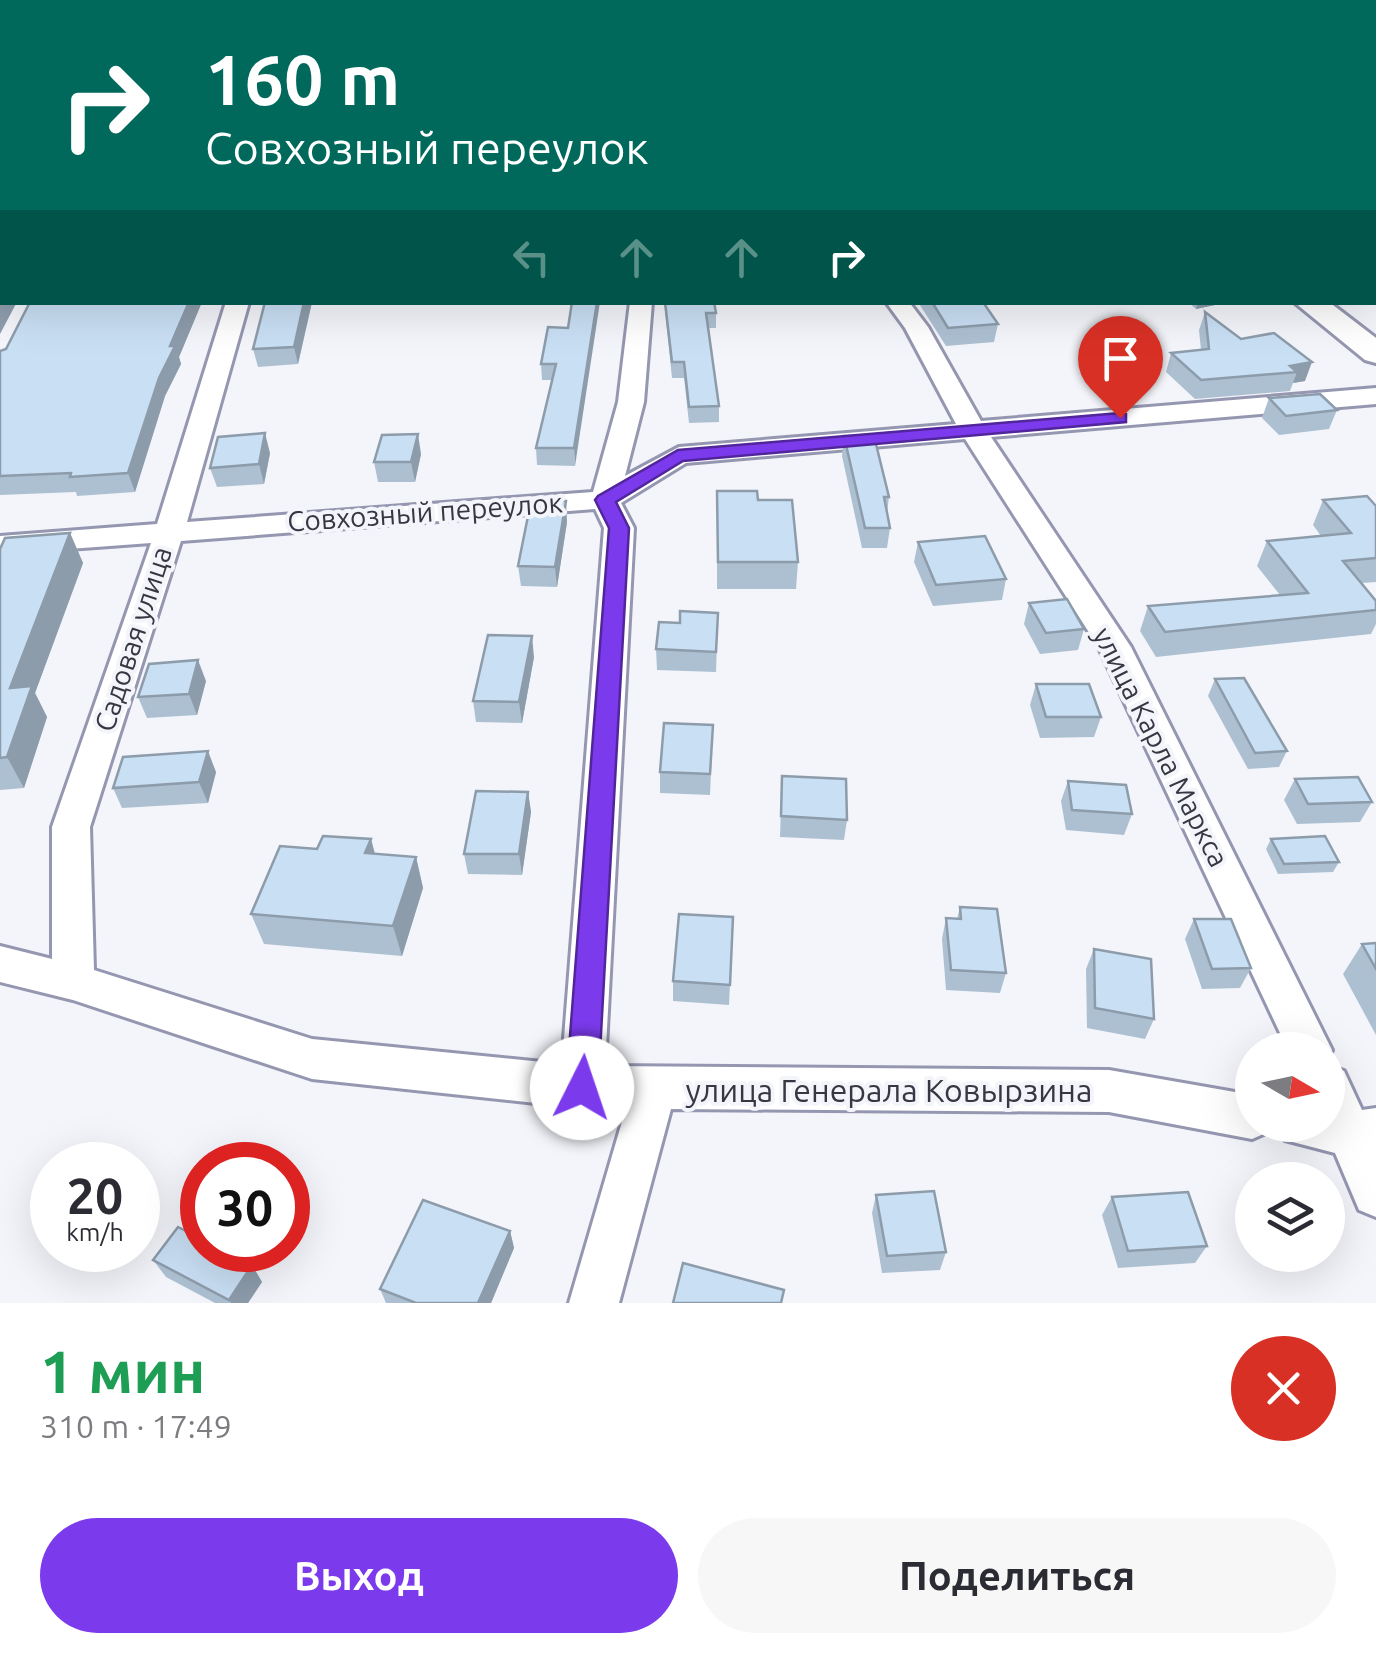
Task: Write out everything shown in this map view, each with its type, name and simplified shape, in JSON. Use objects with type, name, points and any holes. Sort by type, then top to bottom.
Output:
[{"type":"street","name":"Садовая улица","points":[[73,982],[71,827],[170,529],[237,305]]},
{"type":"street","points":[[582,1088],[619,528],[605,500],[631,402],[640,305]]},
{"type":"street","name":"улица Карла Маркса","points":[[899,305],[916,327],[973,430],[1115,647],[1301,1032]]},
{"type":"street","points":[[1313,305],[1376,354]]},
{"type":"street","name":"Совхозный переулок","points":[[0,545],[170,529],[605,500],[678,456],[1376,396]]},
{"type":"street","name":"улица Генерала Ковырзина","points":[[0,964],[73,982],[312,1059],[582,1088],[1109,1092],[1235,1113]]},
{"type":"street","points":[[594,1303],[654,1090]]},
{"type":"street","points":[[1345,1108],[1363,1132],[1376,1192]]},
{"type":"building","points":[[28,305],[188,305],[128,473],[0,476],[0,351],[6,349]]},
{"type":"building","points":[[264,305],[303,305],[294,347],[253,349]]},
{"type":"building","points":[[572,305],[597,305],[574,448],[536,448],[556,364],[541,364],[548,327],[568,328]]},
{"type":"building","points":[[665,305],[715,305],[716,313],[706,313],[719,406],[689,407],[684,362],[672,362]]},
{"type":"building","points":[[934,305],[985,305],[998,324],[948,328]]},
{"type":"building","points":[[1205,312],[1241,339],[1274,333],[1312,362],[1290,366],[1297,372],[1201,380],[1171,353],[1209,349]]},
{"type":"building","points":[[1320,394],[1337,410],[1286,416],[1269,398]]},
{"type":"building","points":[[265,433],[259,464],[210,468],[218,437]]},
{"type":"building","points":[[418,434],[411,462],[374,462],[382,435]]},
{"type":"building","points":[[844,436],[874,436],[889,497],[884,497],[890,528],[865,528]]},
{"type":"building","points":[[717,491],[757,491],[758,500],[792,500],[798,562],[718,562]]},
{"type":"building","points":[[1367,496],[1376,506],[1376,558],[1343,561],[1376,601],[1376,610],[1165,632],[1148,606],[1308,593],[1267,541],[1351,533],[1323,500]]},
{"type":"building","points":[[531,501],[566,501],[555,567],[518,566]]},
{"type":"building","points":[[70,533],[10,688],[32,686],[7,757],[0,758],[0,549],[5,538]]},
{"type":"building","points":[[985,536],[1006,579],[936,585],[918,542]]},
{"type":"building","points":[[1067,599],[1084,629],[1046,633],[1029,603]]},
{"type":"building","points":[[680,611],[718,613],[716,652],[656,649],[659,622],[680,623]]},
{"type":"building","points":[[488,635],[532,636],[519,702],[473,701]]},
{"type":"building","points":[[198,660],[189,694],[138,697],[149,664]]},
{"type":"building","points":[[1244,678],[1287,751],[1255,753],[1215,679]]},
{"type":"building","points":[[1036,684],[1089,684],[1101,717],[1046,717]]},
{"type":"building","points":[[664,723],[713,725],[710,774],[660,772]]},
{"type":"building","points":[[208,751],[199,782],[113,788],[123,757]]},
{"type":"building","points":[[782,776],[846,779],[847,820],[781,816]]},
{"type":"building","points":[[1358,777],[1372,802],[1308,804],[1295,779]]},
{"type":"building","points":[[1068,781],[1126,785],[1132,814],[1072,810]]},
{"type":"building","points":[[476,791],[528,792],[519,854],[464,854]]},
{"type":"building","points":[[323,836],[371,839],[365,853],[416,857],[393,926],[251,914],[280,846],[317,849]]},
{"type":"building","points":[[1325,836],[1339,862],[1284,864],[1271,839]]},
{"type":"building","points":[[960,907],[997,909],[1006,973],[951,970],[946,918],[961,919]]},
{"type":"building","points":[[679,914],[733,917],[730,985],[673,981]]},
{"type":"building","points":[[1194,919],[1231,919],[1251,968],[1212,969]]},
{"type":"building","points":[[1376,943],[1376,969],[1362,944]]},
{"type":"building","points":[[1094,949],[1151,959],[1154,1019],[1095,1008]]},
{"type":"building","points":[[934,1191],[946,1252],[887,1256],[876,1195]]},
{"type":"building","points":[[1188,1192],[1207,1246],[1128,1251],[1112,1197]]},
{"type":"building","points":[[423,1200],[510,1231],[478,1303],[416,1303],[380,1289]]},
{"type":"building","points":[[178,1227],[180,1272],[247,1272],[229,1300],[160,1264],[160,1251]]},
{"type":"building","points":[[683,1263],[784,1290],[781,1303],[673,1303]]},
{"type":"route","points":[[582,1088],[619,528],[605,500],[678,456],[1120,418]]}]
